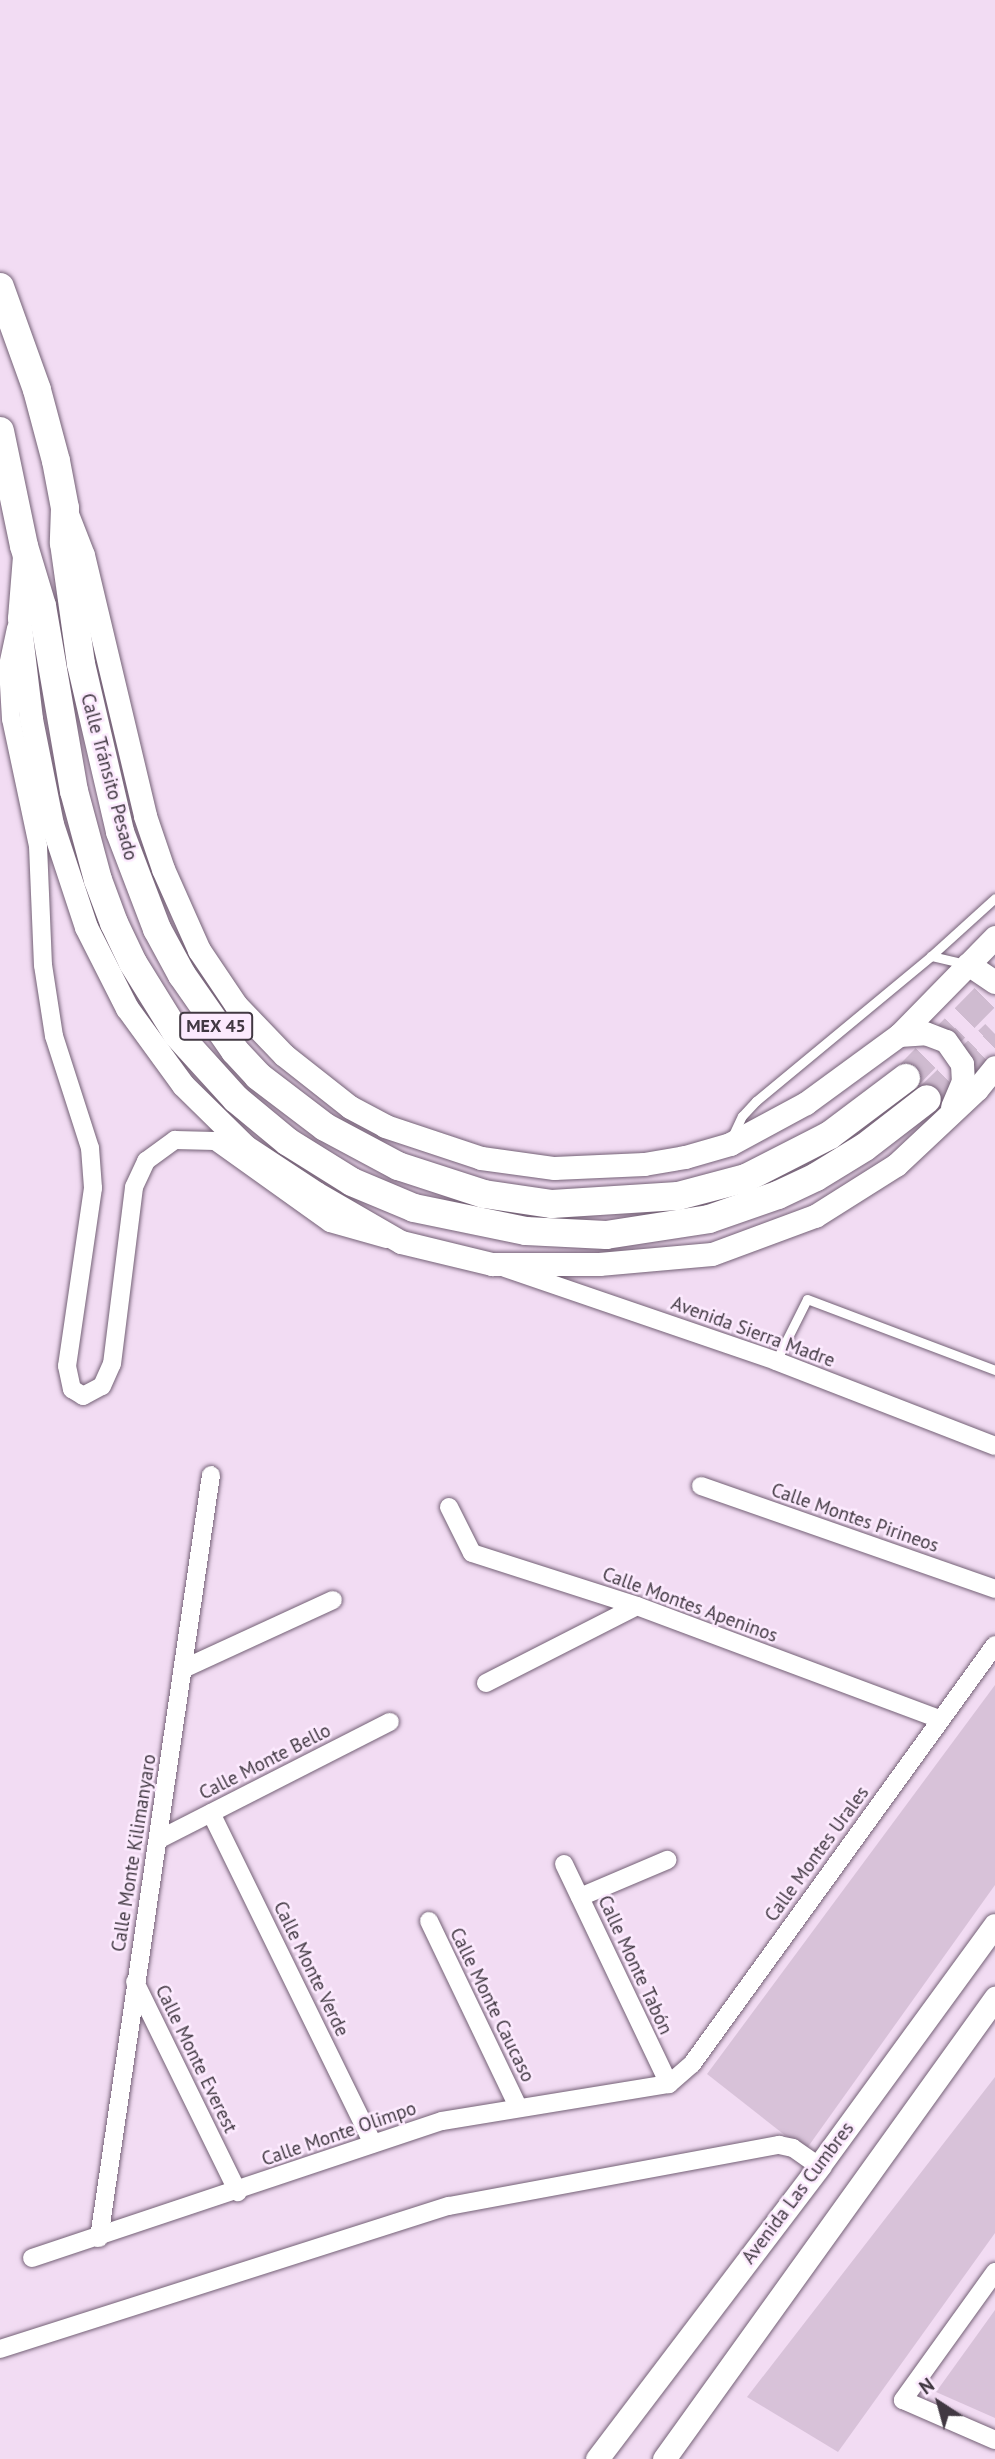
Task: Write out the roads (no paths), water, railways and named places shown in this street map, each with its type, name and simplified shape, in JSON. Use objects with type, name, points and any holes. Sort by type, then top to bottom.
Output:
[{"type":"main road","name":"Calle Tránsito Pesado","points":[[0,287],[37,390],[65,508],[64,543],[71,606],[98,743],[120,832],[157,929],[203,1008],[235,1051],[267,1084],[325,1127],[398,1166],[484,1194],[552,1204],[678,1196],[746,1178],[830,1135],[906,1078]]},
{"type":"main road","name":"Calle Tránsito Pesado","points":[[0,431],[24,545],[42,607],[82,820],[102,891],[133,963],[196,1057],[255,1118],[323,1166],[380,1196],[414,1208],[483,1224],[568,1234],[643,1231],[709,1219],[816,1177],[937,1107]]},
{"type":"street","points":[[65,508],[83,555],[145,816],[163,869],[205,960],[236,1005],[284,1055],[350,1107],[385,1126],[481,1158],[554,1168],[594,1168],[685,1157],[730,1144],[806,1103],[899,1035],[995,937]]},
{"type":"street","points":[[24,545],[19,618],[8,667],[11,719],[38,846],[43,965],[54,1036],[90,1148],[93,1188],[68,1366],[72,1389],[83,1396],[102,1386],[111,1364],[134,1187],[146,1161],[175,1140],[215,1141],[330,1223],[349,1231],[495,1264],[598,1264],[712,1254],[815,1216],[896,1165],[937,1107],[963,1081],[962,1063],[946,1041],[925,1033],[899,1035]]},
{"type":"street","points":[[19,618],[42,778],[65,871],[86,927],[127,1008],[183,1086],[245,1146],[401,1242]]},
{"type":"street","points":[[968,964],[995,982]]},
{"type":"street","points":[[937,1107],[986,1090],[995,1067]]},
{"type":"street","name":"Avenida Sierra Madre","points":[[495,1264],[776,1361],[995,1446]]},
{"type":"street","name":"Calle Monte Kilimanyaro","points":[[99,2238],[135,1982],[160,1839],[211,1475]]},
{"type":"street","name":"Calle Montes Pirineos","points":[[701,1486],[995,1589]]},
{"type":"street","name":"Calle Montes Apeninos","points":[[449,1507],[472,1553],[637,1606],[940,1719]]},
{"type":"street","points":[[183,1669],[333,1600]]},
{"type":"street","points":[[486,1683],[637,1606]]},
{"type":"street","name":"Calle Montes Urales","points":[[669,2084],[692,2064],[995,1645]]},
{"type":"street","name":"Calle Monte Bello","points":[[160,1839],[390,1722]]},
{"type":"street","name":"Calle Monte Verde","points":[[211,1813],[373,2143]]},
{"type":"street","points":[[580,1897],[667,1860]]},
{"type":"street","name":"Calle Monte Tabón","points":[[564,1864],[669,2084]]},
{"type":"street","name":"Calle Monte Caucaso","points":[[429,1921],[518,2107]]},
{"type":"street","name":"Avenida Las Cumbres","points":[[597,2459],[819,2166],[995,1925]]},
{"type":"street","name":"Calle Monte Everest","points":[[135,1982],[238,2192]]},
{"type":"street","points":[[664,2459],[995,1998]]},
{"type":"street","name":"Calle Monte Olimpo","points":[[32,2258],[238,2192],[373,2143],[442,2122],[518,2107],[669,2084]]},
{"type":"street","points":[[0,2349],[449,2206],[779,2145],[793,2148],[819,2166]]},
{"type":"street","points":[[995,2272],[903,2399],[995,2440]]},
{"type":"lane","points":[[730,1144],[742,1116],[756,1101],[931,957],[995,898]]},
{"type":"lane","points":[[931,957],[968,964]]},
{"type":"lane","points":[[776,1361],[807,1299],[995,1370]]},
{"type":"tunnel","points":[[906,1078],[995,987]]},
{"type":"tunnel","points":[[927,1099],[995,1034]]}]
